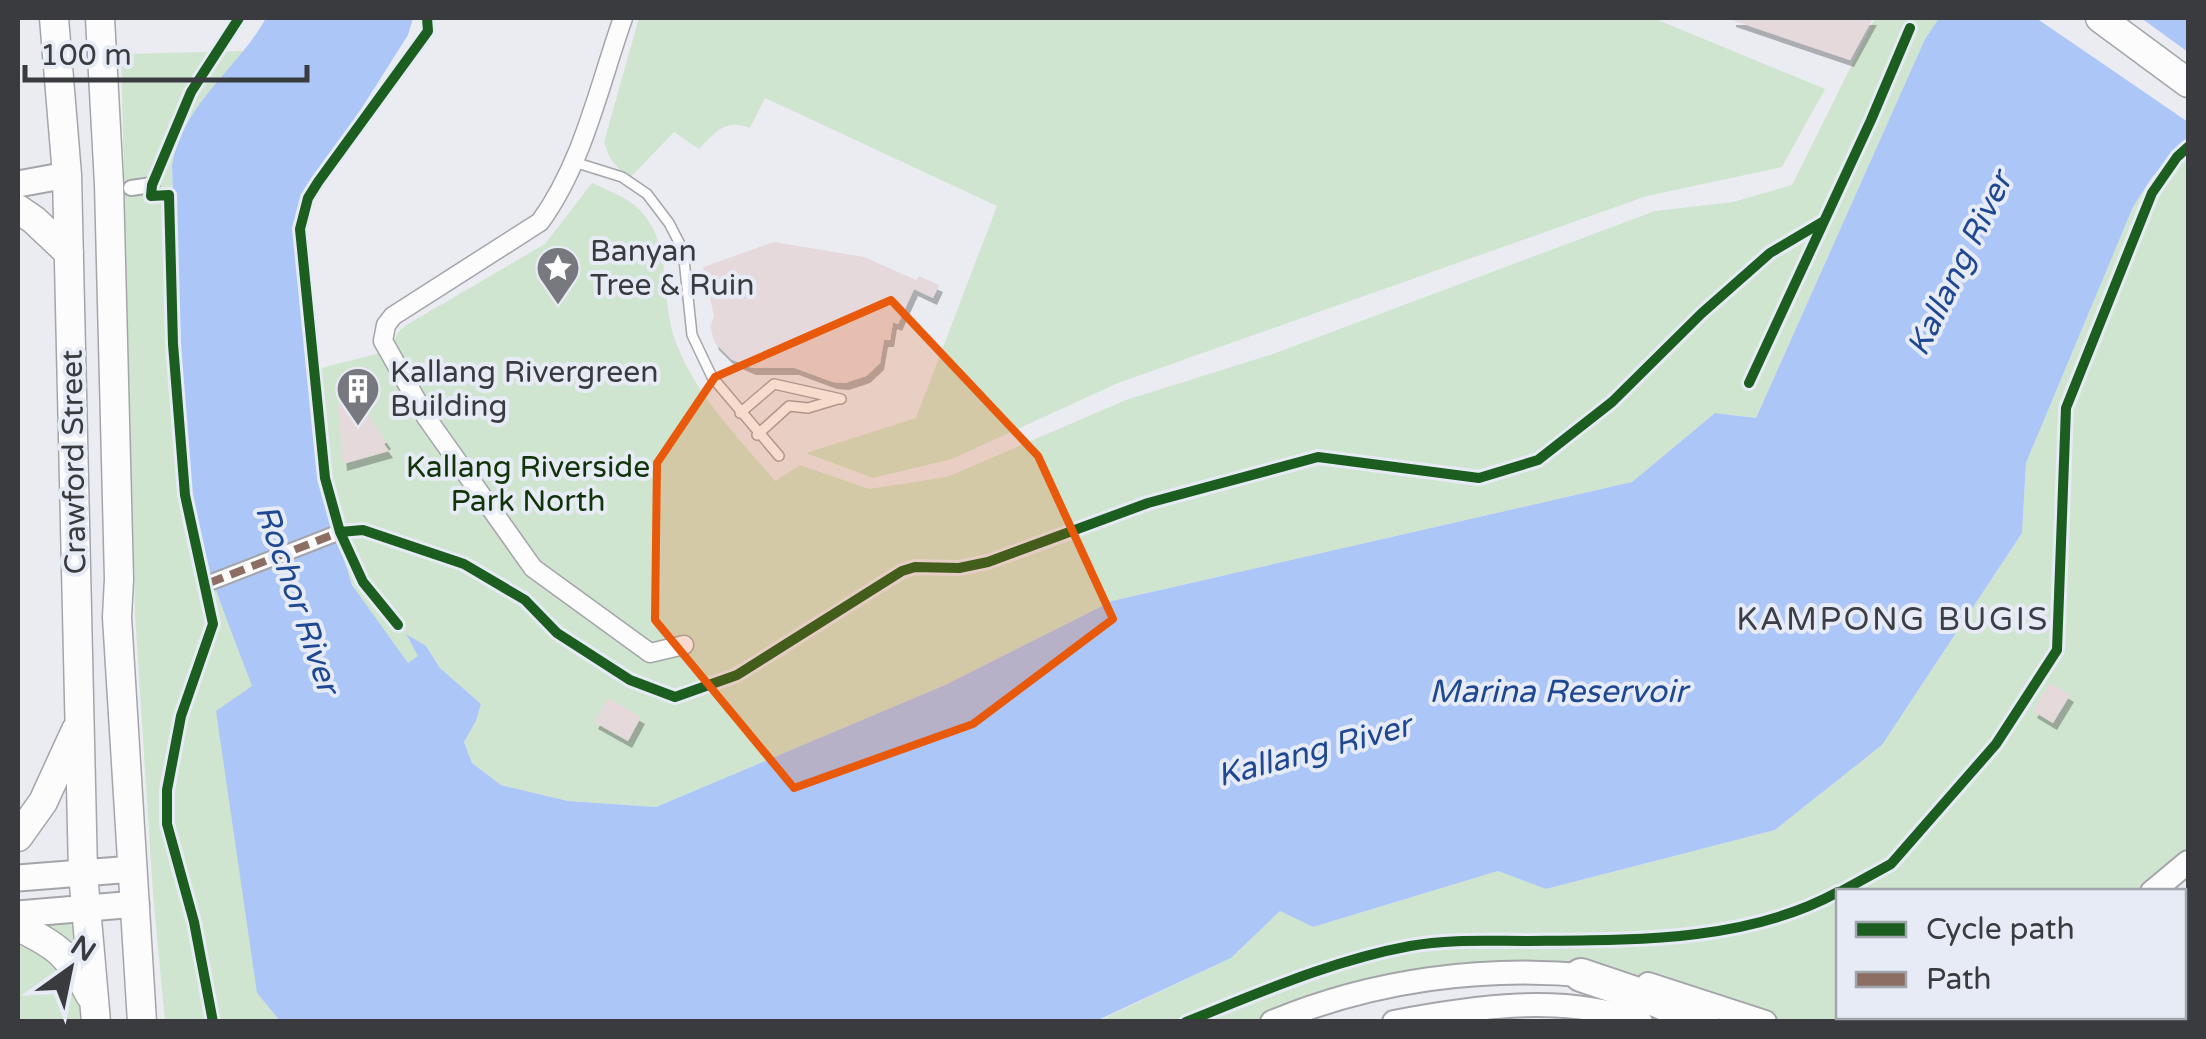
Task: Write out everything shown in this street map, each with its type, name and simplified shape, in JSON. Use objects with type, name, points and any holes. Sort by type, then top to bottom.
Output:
[{"type":"highway","points":[[1581,975],[1658,1001],[1703,1022]]},
{"type":"main road","name":"Crawford Street","points":[[54,18],[66,175],[83,873],[96,1014]]},
{"type":"main road","points":[[18,184],[82,170],[90,158],[86,18]]},
{"type":"main road","name":"Crawford Street","points":[[100,18],[109,184],[117,618],[142,1022]]},
{"type":"main road","points":[[2100,18],[2188,82]]},
{"type":"main road","points":[[18,209],[68,252]]},
{"type":"main road","points":[[18,837],[43,802],[80,719]]},
{"type":"main road","points":[[18,878],[133,868]]},
{"type":"main road","points":[[18,914],[136,904]]},
{"type":"main road","points":[[18,926],[62,952],[76,967],[96,1014]]},
{"type":"street","points":[[622,18],[574,162],[540,222],[393,316],[382,341],[426,417],[533,568],[650,653],[684,644]]},
{"type":"street","points":[[132,188],[152,185]]},
{"type":"street","points":[[208,582],[340,532]]},
{"type":"street","points":[[2156,889],[2188,862]]},
{"type":"street","points":[[1272,1022],[1300,1010],[1380,988],[1521,970],[1636,981],[1765,1022]]},
{"type":"street","points":[[1394,1022],[1480,1007],[1560,1006],[1641,1022]]},
{"type":"lane","points":[[574,162],[622,177],[647,194],[669,223],[683,250],[692,335],[712,377],[778,456]]},
{"type":"lane","points":[[740,413],[774,384],[841,399],[808,408],[789,406],[757,435]]},
{"type":"highlighted area","points":[[891,300],[1038,456],[1113,619],[973,724],[794,788],[655,620],[657,463],[715,377]]},
{"type":"green space","points":[[639,18],[1653,18],[1825,89],[1782,167],[1647,196],[1118,383],[952,459],[873,478],[806,453],[916,418],[997,206],[765,98],[750,128],[728,126],[699,149],[674,132],[628,180],[610,158],[604,142]]},
{"type":"green space","name":"Kallang Riverside Park North","points":[[1875,18],[1939,18],[1925,39],[1756,418],[1715,413],[1632,482],[1112,601],[945,685],[656,807],[568,801],[501,785],[472,763],[464,742],[481,704],[440,668],[426,646],[407,637],[419,656],[408,663],[362,602],[341,554],[323,477],[310,371],[388,351],[399,331],[408,324],[545,244],[592,183],[633,204],[647,218],[661,252],[671,327],[686,364],[720,417],[775,481],[800,465],[869,489],[947,477],[1126,400],[1273,354],[1655,211],[1733,202],[1792,185]]},
{"type":"green space","points":[[245,51],[187,123],[179,139],[172,176],[184,454],[210,572],[253,687],[257,993],[280,1021],[165,1021],[135,615],[121,54]]},
{"type":"green space","points":[[2188,141],[2188,867],[2155,889],[1836,889],[1836,1019],[1906,1019],[1900,1021],[1765,1021],[1521,970],[1270,1021],[1096,1022],[1231,958],[1280,911],[1313,927],[1498,871],[1546,889],[1775,830],[1882,745],[2022,533],[2026,463],[2133,207],[2152,177]]},
{"type":"green space","points":[[87,906],[90,1021],[18,1021],[18,915]]},
{"type":"water","name":"Marina Reservoir","points":[[266,18],[413,18],[408,35],[308,193],[298,229],[326,500],[352,585],[408,663],[418,656],[406,634],[426,646],[440,668],[481,704],[464,742],[472,763],[501,785],[568,801],[656,807],[945,685],[1112,601],[1632,482],[1715,413],[1756,418],[1925,39],[1939,18],[2188,18],[2188,141],[2152,177],[2133,207],[2026,463],[2022,533],[1882,745],[1775,830],[1546,889],[1498,871],[1313,927],[1280,911],[1231,958],[1096,1021],[280,1021],[257,993],[216,711],[252,686],[205,556],[187,469],[176,339],[172,166],[177,144],[198,106]]},
{"type":"pier","points":[[2036,18],[2141,18],[2188,52],[2188,122]]},
{"type":"building","points":[[1732,18],[1873,18],[1850,60]]},
{"type":"building","points":[[774,242],[864,257],[916,280],[919,276],[939,285],[933,298],[914,289],[898,324],[893,322],[890,340],[884,340],[880,363],[866,376],[845,383],[795,368],[752,368],[731,359],[715,343],[710,327],[714,316],[703,267]]},
{"type":"building","name":"Kallang Rivergreen Building","points":[[354,395],[387,442],[384,444],[389,451],[343,464],[338,408],[341,401]]},
{"type":"building","points":[[2050,683],[2070,695],[2053,723],[2033,711]]},
{"type":"building","points":[[608,698],[641,717],[628,741],[594,722]]},
{"type":"marked path","points":[[209,583],[340,532]]},
{"type":"cycle path","points":[[213,1022],[194,922],[167,824],[167,790],[181,716],[213,624],[185,495],[173,344],[169,195],[151,196],[152,185],[191,92],[239,18]]},
{"type":"cycle path","points":[[398,625],[363,582],[340,532],[325,478],[300,229],[308,198],[428,31],[427,18]]},
{"type":"cycle path","points":[[1749,383],[1910,28]]},
{"type":"cycle path","points":[[1845,889],[1891,864],[1996,744],[2057,650],[2066,408],[2152,193],[2188,147]]},
{"type":"cycle path","points":[[340,532],[363,530],[464,564],[525,600],[557,633],[630,680],[675,697],[737,675],[902,571],[988,562],[1148,503],[1318,457],[1479,478],[1538,460],[1612,402],[1702,313],[1770,253],[1824,221]]},
{"type":"cycle path","points":[[1186,1022],[1325,969],[1410,946],[1453,941],[1686,935],[1764,921],[1836,893]]},
{"type":"place","name":"Banyan Tree & Ruin","points":[[558,306]]},
{"type":"place","name":"Kallang Rivergreen Building","points":[[358,427]]},
{"type":"district","name":"KAMPONG BUGIS","points":[[1893,620]]},
{"type":"water label","name":"Kallang River","points":[[1960,264]]},
{"type":"water label","name":"Rochor River","points":[[297,599]]},
{"type":"water label","name":"Kallang River","points":[[1314,751]]}]
